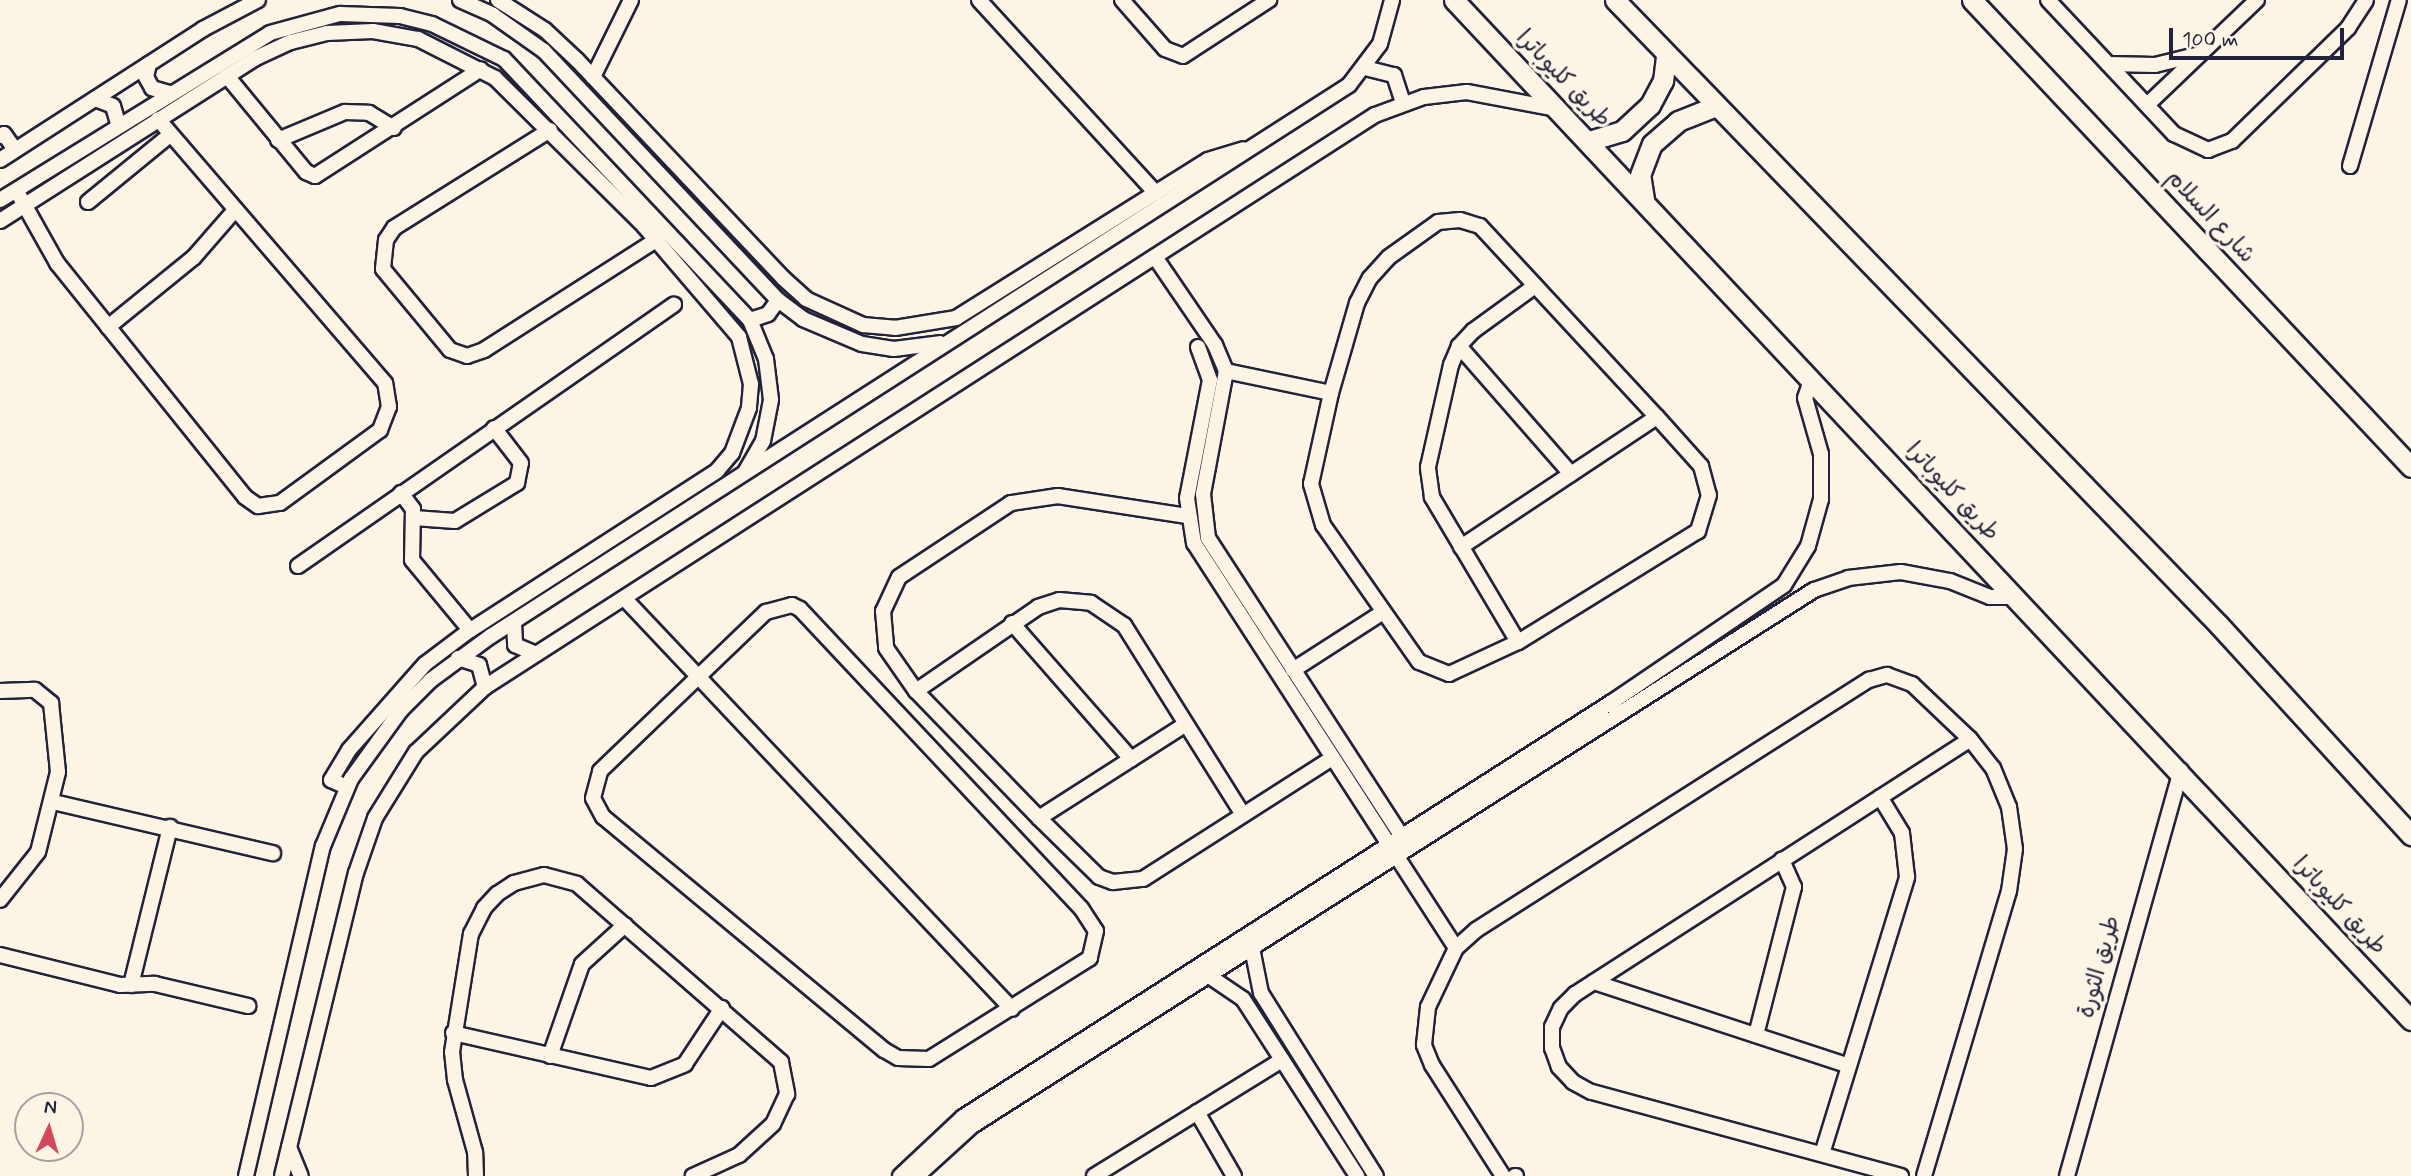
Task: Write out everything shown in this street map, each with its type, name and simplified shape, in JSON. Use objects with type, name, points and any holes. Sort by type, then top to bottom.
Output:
[{"type":"main road","name":"طريق كليوباترا","points":[[1454,0],[2181,771],[2411,1020]]},
{"type":"main road","points":[[1615,0],[2219,625],[2411,835]]},
{"type":"main road","name":"شارع السلام","points":[[1972,0],[2411,467]]},
{"type":"main road","points":[[1589,141],[1622,131],[1650,105],[1663,81],[1666,55]]},
{"type":"main road","points":[[1644,199],[1640,175],[1652,144],[1678,121],[1716,106]]},
{"type":"street","points":[[0,160],[149,64],[258,0]]},
{"type":"street","points":[[460,0],[493,15],[544,51],[778,300],[803,319],[862,344],[926,348],[955,339]]},
{"type":"street","points":[[498,0],[545,30],[806,299],[863,325],[905,328],[956,318],[1065,260],[1349,85],[1366,68],[1380,44],[1392,0]]},
{"type":"street","points":[[593,77],[631,0]]},
{"type":"street","points":[[979,0],[1156,193]]},
{"type":"street","points":[[1122,0],[1166,49],[1183,56],[1269,0]]},
{"type":"street","points":[[2048,0],[2147,105],[2190,145],[2208,150],[2225,146],[2347,28],[2366,0]]},
{"type":"street","points":[[2147,105],[2257,0]]},
{"type":"street","points":[[2350,166],[2399,0]]},
{"type":"street","points":[[0,200],[233,52],[309,20],[370,14],[432,24],[504,59],[649,223],[656,240],[739,337],[751,384],[749,408],[732,453],[717,471],[614,540],[470,630],[425,664],[368,723],[331,780],[347,788]]},
{"type":"street","points":[[0,221],[227,76],[291,42],[327,33],[373,32],[418,39],[481,69],[550,130],[750,320],[766,359],[771,400],[763,441],[743,475]]},
{"type":"street","points":[[2108,64],[2155,65],[2201,54]]},
{"type":"street","points":[[149,64],[146,77],[152,88],[170,93]]},
{"type":"street","points":[[1366,68],[1394,75],[1404,103]]},
{"type":"street","points":[[227,76],[278,140],[309,175],[315,176],[394,128],[481,69]]},
{"type":"street","points":[[282,1176],[356,873],[374,818],[416,752],[485,687],[1375,116],[1404,103],[1467,93],[1559,110]]},
{"type":"street","points":[[95,99],[113,106],[118,124]]},
{"type":"street","points":[[278,140],[345,112],[369,113],[394,128]]},
{"type":"street","points":[[15,190],[57,263],[245,497],[258,506],[280,503],[380,430],[389,407],[385,383],[158,119]]},
{"type":"street","points":[[550,130],[394,228],[386,240],[383,269],[450,350],[467,356],[484,351],[656,240]]},
{"type":"street","points":[[2,135],[15,150]]},
{"type":"street","points":[[88,202],[170,135]]},
{"type":"street","points":[[246,1176],[318,866],[347,788],[401,710],[458,658],[955,339],[1156,193],[1208,160],[1254,146]]},
{"type":"street","points":[[671,184],[685,175]]},
{"type":"street","points":[[108,327],[194,257],[235,209]]},
{"type":"street","points":[[1460,220],[1480,226],[1535,286],[1701,466],[1707,480],[1708,508],[1698,531],[1518,642],[1461,673],[1438,673],[1419,662],[1323,525],[1312,499],[1313,469],[1331,393],[1357,303],[1370,278],[1389,257],[1438,222],[1460,220]]},
{"type":"street","points":[[1155,257],[1215,345],[1226,371],[1203,494],[1201,540],[1293,670],[1399,846],[1456,948]]},
{"type":"street","points":[[1518,642],[1432,497],[1428,467],[1451,365],[1459,346],[1473,331],[1535,286]]},
{"type":"street","points":[[750,320],[768,314],[778,300]]},
{"type":"street","points":[[298,566],[674,304]]},
{"type":"street","points":[[1459,346],[1571,474]]},
{"type":"street","points":[[1198,347],[1210,380],[1187,516],[1332,758],[1399,846]]},
{"type":"street","points":[[1226,371],[1331,393]]},
{"type":"street","points":[[917,1176],[972,1126],[1252,948],[1784,585],[1808,546],[1821,499],[1821,454],[1805,398],[1812,378]]},
{"type":"street","points":[[1461,547],[1657,417]]},
{"type":"street","points":[[414,518],[455,521],[517,483],[521,463],[494,428]]},
{"type":"street","points":[[401,493],[412,505],[414,518],[410,549],[415,565],[470,630]]},
{"type":"street","points":[[1187,516],[1058,496],[1011,503],[899,577],[889,593],[882,630],[886,648],[916,691],[1099,877],[1129,883],[1143,879],[1332,758]]},
{"type":"street","points":[[614,540],[622,553]]},
{"type":"street","points":[[900,1176],[963,1117],[1798,599],[1848,578],[1901,572],[1942,579],[1990,597],[2017,597]]},
{"type":"street","points":[[1784,585],[1797,588],[1798,599]]},
{"type":"street","points":[[624,598],[1012,1009]]},
{"type":"street","points":[[916,691],[1038,607],[1059,600],[1101,607],[1124,625],[1243,815]]},
{"type":"street","points":[[782,605],[800,608],[1091,918],[1096,931],[1090,958],[929,1059],[898,1058],[603,817],[593,788],[600,771],[698,677],[766,612],[782,605]]},
{"type":"street","points":[[1293,670],[1383,612]]},
{"type":"street","points":[[514,623],[515,645],[536,654]]},
{"type":"street","points":[[1013,623],[1131,759]]},
{"type":"street","points":[[458,658],[479,665],[485,687]]},
{"type":"street","points":[[1503,1176],[1432,1065],[1424,1045],[1428,1007],[1456,948],[1476,930],[1877,677],[1904,679],[1970,738],[1993,768],[2009,807],[2015,849],[2009,891],[1924,1176]]},
{"type":"street","points":[[0,691],[35,690],[51,703],[58,772],[53,802],[38,852],[0,900]]},
{"type":"street","points":[[1039,818],[1186,724]]},
{"type":"street","points":[[1901,1176],[1591,1092],[1573,1082],[1559,1067],[1552,1048],[1552,1027],[1560,1008],[1594,982],[1970,738]]},
{"type":"street","name":"طريق الثورة","points":[[2067,1176],[2181,771]]},
{"type":"street","points":[[1822,1154],[1907,877],[1902,833],[1880,797]]},
{"type":"street","points":[[53,802],[274,853]]},
{"type":"street","points":[[131,985],[170,827]]},
{"type":"street","points":[[1756,1035],[1793,894],[1793,879],[1782,860]]},
{"type":"street","points":[[476,1176],[471,1134],[455,1080],[453,1033],[474,925],[490,900],[505,888],[536,876],[561,877],[577,884],[776,1056],[786,1077],[787,1094],[773,1124],[752,1145],[724,1164],[693,1176]]},
{"type":"street","points":[[550,1056],[582,964],[625,925]]},
{"type":"street","points":[[1252,948],[1261,993],[1376,1176]]},
{"type":"street","points":[[0,955],[131,985],[155,984],[248,1006]]},
{"type":"street","points":[[1209,976],[1243,999],[1357,1176]]},
{"type":"street","points":[[1594,982],[1849,1066]]},
{"type":"street","points":[[453,1033],[634,1076],[660,1076],[691,1057],[722,1008]]},
{"type":"street","points":[[1094,1176],[1282,1060]]},
{"type":"street","points":[[1197,1112],[1234,1176]]},
{"type":"street","points":[[289,1147],[301,1176]]}]
